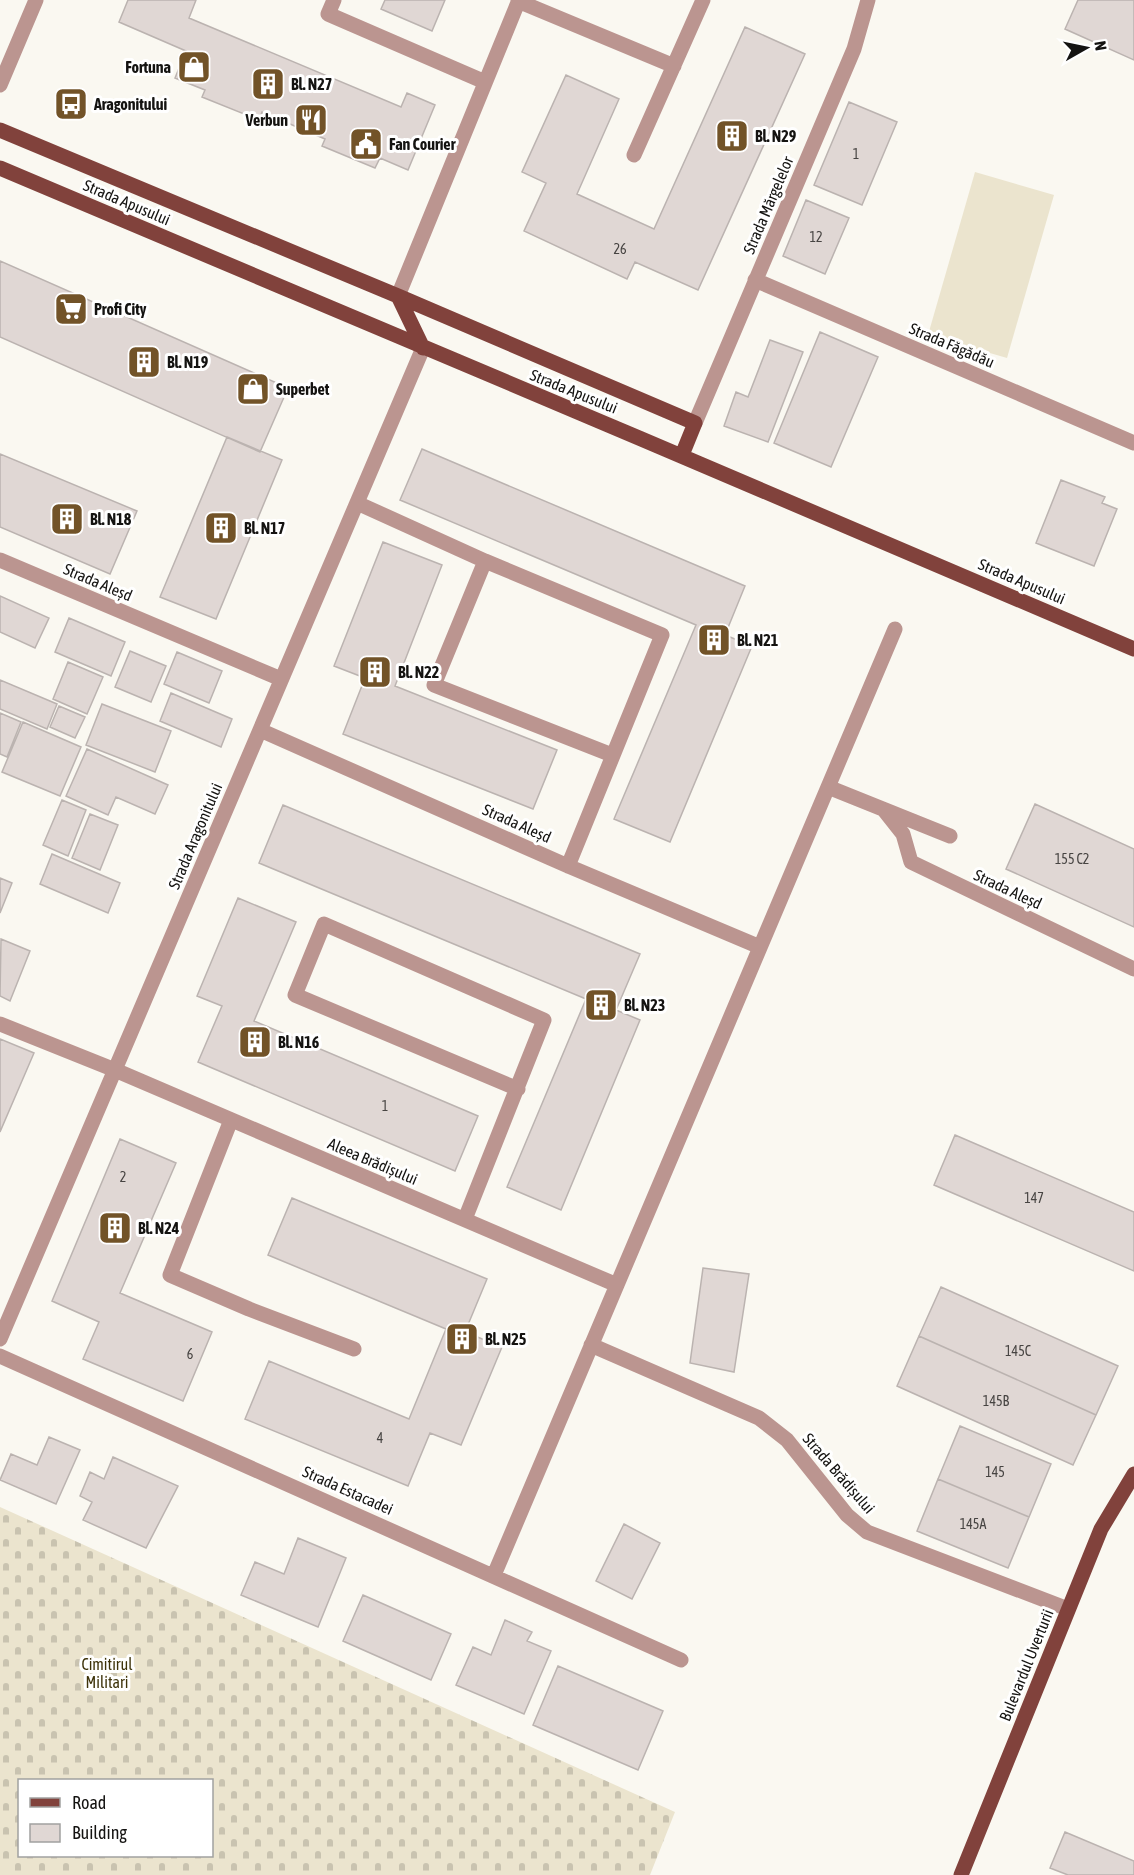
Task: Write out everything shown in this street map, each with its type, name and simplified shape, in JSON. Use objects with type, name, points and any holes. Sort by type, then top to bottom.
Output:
[{"type":"main road","name":"Strada Apusului","points":[[0,130],[695,423]]},
{"type":"main road","name":"Strada Apusului","points":[[0,168],[423,348],[682,455],[1134,649]]},
{"type":"main road","points":[[398,296],[423,348]]},
{"type":"main road","points":[[682,455],[695,423]]},
{"type":"main road","name":"Bulevardul Uverturii","points":[[961,1875],[1101,1529],[1134,1474]]},
{"type":"street","points":[[0,85],[36,0]]},
{"type":"street","points":[[334,0],[328,14],[485,82]]},
{"type":"street","points":[[398,296],[519,0],[674,66]]},
{"type":"street","points":[[634,155],[703,0]]},
{"type":"street","name":"Strada Mărgelelor","points":[[695,423],[854,48],[868,0]]},
{"type":"street","name":"Strada Făgădău","points":[[756,280],[1134,443]]},
{"type":"street","name":"Strada Aragonitului","points":[[0,1339],[423,348]]},
{"type":"street","points":[[357,503],[485,561],[662,635],[568,866]]},
{"type":"street","name":"Strada Aleșd","points":[[0,560],[282,679]]},
{"type":"street","points":[[485,561],[435,685],[612,756]]},
{"type":"street","points":[[494,1575],[895,629]]},
{"type":"street","name":"Strada Aleșd","points":[[260,729],[568,866],[760,947]]},
{"type":"street","name":"Strada Aleșd","points":[[828,787],[884,810],[903,834],[911,862],[1134,969]]},
{"type":"street","points":[[884,810],[950,836]]},
{"type":"street","points":[[465,1219],[518,1089],[544,1020],[324,924],[295,995],[518,1089]]},
{"type":"street","name":"Aleea Brădișului","points":[[0,1024],[115,1070],[617,1285]]},
{"type":"street","points":[[231,1120],[170,1275],[249,1309],[354,1349]]},
{"type":"street","name":"Strada Brădișului","points":[[591,1345],[759,1418],[787,1440],[847,1515],[867,1532],[1068,1609]]},
{"type":"street","name":"Strada Estacadei","points":[[0,1356],[681,1659]]},
{"type":"green space","points":[[975,172],[1054,195],[1007,358],[928,335]]},
{"type":"green space","name":"Cimitirul Militari","points":[[0,1507],[675,1812],[650,1875],[0,1875]]},
{"type":"building","name":"Bl. N27","points":[[128,0],[196,0],[189,18],[401,107],[407,93],[435,105],[408,170],[380,158],[375,168],[322,146],[325,139],[262,112],[259,120],[202,97],[205,90],[175,78],[186,51],[119,22]]},
{"type":"building","points":[[385,0],[445,0],[432,31],[381,9]]},
{"type":"building","points":[[1078,0],[1134,0],[1134,60],[1065,29]]},
{"type":"building","name":"Bl. N29","points":[[745,27],[805,54],[698,290],[635,262],[627,279],[524,231],[546,183],[522,172],[566,75],[619,99],[577,194],[654,229]]},
{"type":"building","points":[[849,102],[897,122],[862,205],[814,185]]},
{"type":"building","points":[[806,200],[849,218],[825,274],[783,256]]},
{"type":"building","name":"Bl. N19","points":[[0,261],[288,388],[260,452],[0,337]]},
{"type":"building","points":[[820,332],[878,357],[831,467],[774,443]]},
{"type":"building","points":[[770,340],[803,352],[768,442],[724,426],[736,392],[748,397]]},
{"type":"building","name":"Bl. N17","points":[[227,437],[282,460],[216,619],[160,597]]},
{"type":"building","name":"Bl. N21","points":[[422,449],[745,586],[725,635],[752,646],[670,842],[614,819],[696,625],[400,500]]},
{"type":"building","name":"Bl. N18","points":[[0,454],[137,511],[110,574],[0,527]]},
{"type":"building","points":[[1061,480],[1105,497],[1102,503],[1117,509],[1094,566],[1036,543]]},
{"type":"building","name":"Bl. N22","points":[[383,542],[442,565],[395,686],[557,750],[533,809],[343,734],[365,678],[334,666]]},
{"type":"building","points":[[0,596],[49,618],[35,648],[0,632]]},
{"type":"building","points":[[69,618],[125,642],[111,676],[55,652]]},
{"type":"building","points":[[130,651],[166,666],[151,702],[115,687]]},
{"type":"building","points":[[177,652],[222,671],[209,703],[164,684]]},
{"type":"building","points":[[68,662],[103,677],[87,714],[53,699]]},
{"type":"building","points":[[0,680],[57,704],[47,729],[0,709]]},
{"type":"building","points":[[171,693],[232,719],[221,747],[160,721]]},
{"type":"building","points":[[102,704],[171,731],[155,772],[86,745]]},
{"type":"building","points":[[59,706],[85,717],[75,738],[50,727]]},
{"type":"building","points":[[0,713],[21,722],[7,757],[0,754]]},
{"type":"building","points":[[23,722],[81,747],[60,796],[2,772]]},
{"type":"building","points":[[87,749],[168,785],[155,814],[116,797],[108,815],[66,796]]},
{"type":"building","points":[[62,800],[86,810],[68,856],[43,845]]},
{"type":"building","points":[[1035,804],[1134,849],[1134,927],[1006,869]]},
{"type":"building","name":"Bl. N23","points":[[283,805],[640,954],[616,1010],[640,1020],[561,1210],[507,1187],[586,999],[259,863]]},
{"type":"building","points":[[90,814],[118,825],[100,870],[72,858]]},
{"type":"building","points":[[52,854],[120,883],[108,913],[40,884]]},
{"type":"building","points":[[0,878],[12,883],[0,913]]},
{"type":"building","name":"Bl. N16","points":[[238,898],[296,922],[254,1021],[478,1116],[455,1171],[198,1062],[222,1006],[197,996]]},
{"type":"building","points":[[1,939],[30,951],[10,1001],[0,996]]},
{"type":"building","points":[[0,1039],[34,1053],[0,1132]]},
{"type":"building","points":[[955,1135],[1134,1212],[1134,1271],[934,1185]]},
{"type":"building","name":"Bl. N24","points":[[120,1139],[176,1163],[120,1293],[212,1332],[183,1401],[83,1359],[99,1322],[52,1301]]},
{"type":"building","name":"Bl. N25","points":[[292,1198],[487,1279],[465,1332],[502,1347],[461,1445],[430,1433],[408,1486],[245,1419],[269,1361],[409,1419],[446,1329],[268,1255]]},
{"type":"building","points":[[703,1268],[749,1274],[734,1372],[690,1363]]},
{"type":"building","points":[[941,1287],[1118,1366],[1096,1415],[919,1336]]},
{"type":"building","points":[[919,1336],[1096,1415],[1073,1465],[897,1386]]},
{"type":"building","points":[[960,1426],[1051,1464],[1029,1517],[938,1479]]},
{"type":"building","points":[[49,1437],[80,1450],[56,1504],[0,1480],[11,1454],[37,1465]]},
{"type":"building","points":[[113,1457],[178,1486],[146,1548],[83,1520],[92,1502],[80,1496],[90,1472],[104,1479]]},
{"type":"building","points":[[938,1479],[1029,1517],[1008,1568],[917,1531]]},
{"type":"building","points":[[624,1524],[660,1543],[632,1599],[596,1581]]},
{"type":"building","points":[[298,1538],[346,1558],[318,1627],[241,1595],[255,1562],[284,1574]]},
{"type":"building","points":[[363,1595],[451,1634],[431,1680],[343,1641]]},
{"type":"building","points":[[505,1620],[532,1632],[527,1641],[551,1651],[524,1714],[456,1685],[473,1647],[491,1655]]},
{"type":"building","points":[[558,1666],[663,1711],[638,1770],[533,1725]]},
{"type":"building","points":[[1065,1832],[1134,1861],[1134,1875],[1068,1875],[1050,1868]]},
{"type":"place","name":"Fortuna","points":[[194,67]]},
{"type":"place","name":"Bl. N27","points":[[268,84]]},
{"type":"place","name":"Aragonitului","points":[[71,104]]},
{"type":"place","name":"Verbun","points":[[311,120]]},
{"type":"place","name":"Bl. N29","points":[[732,136]]},
{"type":"place","name":"Fan Courier","points":[[366,144]]},
{"type":"place","name":"Profi City","points":[[71,309]]},
{"type":"place","name":"Bl. N19","points":[[144,362]]},
{"type":"place","name":"Superbet","points":[[253,389]]},
{"type":"place","name":"Bl. N18","points":[[67,519]]},
{"type":"place","name":"Bl. N17","points":[[221,528]]},
{"type":"place","name":"Bl. N21","points":[[714,640]]},
{"type":"place","name":"Bl. N22","points":[[375,672]]},
{"type":"place","name":"Bl. N23","points":[[601,1005]]},
{"type":"place","name":"Bl. N16","points":[[255,1042]]},
{"type":"place","name":"Bl. N24","points":[[115,1228]]},
{"type":"place","name":"Bl. N25","points":[[462,1339]]}]
